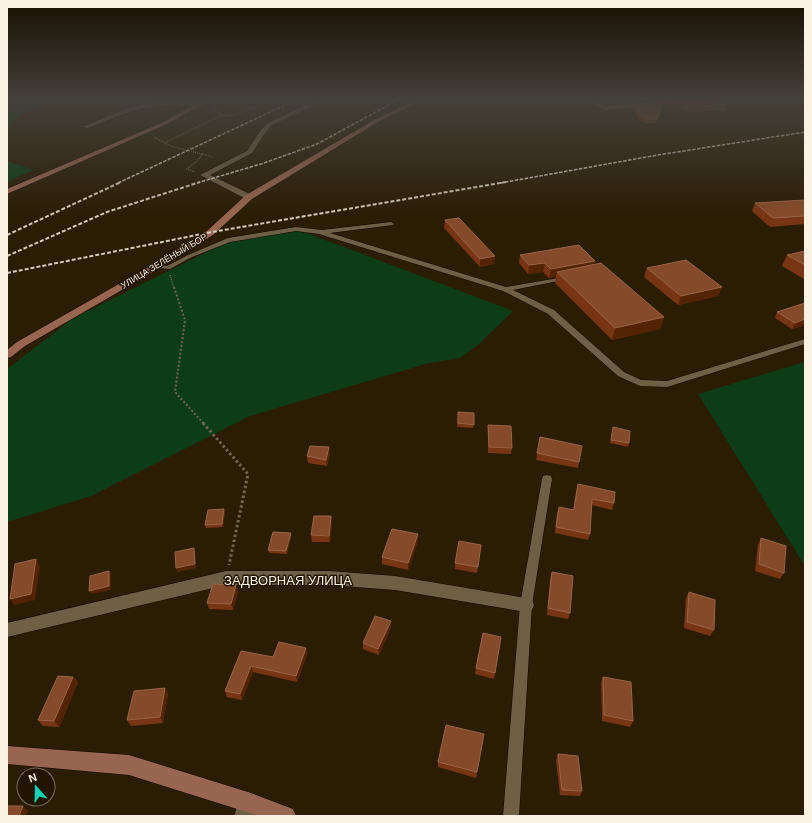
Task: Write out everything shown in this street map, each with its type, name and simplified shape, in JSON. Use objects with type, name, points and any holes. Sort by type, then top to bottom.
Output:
[{"type":"street","points":[[7,192],[130,138]]},
{"type":"street","points":[[249,197],[205,176],[206,174],[250,152],[258,138]]},
{"type":"street","name":"УЛИЦА ЗЕЛЁНЫЙ БОР","points":[[7,355],[21,344],[157,266],[210,233],[249,197],[347,138]]},
{"type":"street","name":"ЗАДВОРНАЯ УЛИЦА","points":[[7,630],[226,578],[328,578],[395,583],[526,605]]},
{"type":"street","points":[[7,755],[129,765],[246,809],[286,816]]},
{"type":"lane","points":[[320,232],[391,224]]},
{"type":"lane","points":[[157,266],[168,268],[190,256],[228,240],[296,229],[320,232],[506,290],[550,312],[621,374],[640,384],[667,384],[805,341]]},
{"type":"lane","points":[[506,290],[576,275]]},
{"type":"lane","points":[[511,816],[526,605],[547,479]]},
{"type":"path","points":[[156,138],[164,144],[213,157]]},
{"type":"path","points":[[164,144],[175,138]]},
{"type":"path","points":[[202,154],[199,159],[187,169],[205,176]]},
{"type":"path","points":[[168,268],[185,320],[175,392],[248,474],[226,578]]},
{"type":"green space","points":[[7,161],[34,170],[7,182]]},
{"type":"green space","points":[[299,230],[513,311],[479,344],[460,358],[429,363],[250,416],[91,496],[7,522],[7,369],[72,319],[229,241]]},
{"type":"green space","points":[[805,362],[805,566],[698,394]]},
{"type":"building","points":[[805,200],[805,216],[773,218],[755,203]]},
{"type":"building","points":[[459,218],[495,256],[480,259],[445,220]]},
{"type":"building","points":[[579,245],[595,261],[551,269],[545,263],[529,265],[520,255]]},
{"type":"building","points":[[805,251],[805,265],[787,255]]},
{"type":"building","points":[[686,260],[722,287],[681,296],[647,268]]},
{"type":"building","points":[[601,263],[664,317],[615,328],[557,272]]},
{"type":"building","points":[[805,303],[805,319],[795,323],[777,312]]},
{"type":"building","points":[[458,412],[474,413],[474,425],[458,423]]},
{"type":"building","points":[[488,425],[511,426],[512,448],[489,447]]},
{"type":"building","points":[[613,427],[630,431],[629,443],[611,440]]},
{"type":"building","points":[[540,437],[582,446],[579,462],[537,453]]},
{"type":"building","points":[[310,446],[329,447],[326,460],[307,456]]},
{"type":"building","points":[[578,484],[615,492],[614,503],[592,499],[590,534],[556,527],[559,507],[574,510]]},
{"type":"building","points":[[224,509],[222,524],[205,525],[208,510]]},
{"type":"building","points":[[314,516],[331,516],[329,536],[311,535]]},
{"type":"building","points":[[392,529],[418,534],[408,563],[382,557]]},
{"type":"building","points":[[273,532],[291,533],[286,551],[268,550]]},
{"type":"building","points":[[761,538],[786,546],[784,573],[759,564]]},
{"type":"building","points":[[459,541],[481,545],[478,567],[455,563]]},
{"type":"building","points":[[194,548],[195,564],[176,568],[175,552]]},
{"type":"building","points":[[36,559],[31,594],[10,599],[15,564]]},
{"type":"building","points":[[109,571],[109,586],[89,591],[90,576]]},
{"type":"building","points":[[552,572],[573,576],[570,613],[548,608]]},
{"type":"building","points":[[213,584],[236,585],[231,604],[207,603]]},
{"type":"building","points":[[689,592],[715,600],[714,630],[687,622]]},
{"type":"building","points":[[375,616],[391,621],[378,649],[363,643]]},
{"type":"building","points":[[483,633],[501,637],[495,673],[476,668]]},
{"type":"building","points":[[279,642],[306,648],[296,676],[251,666],[240,694],[225,691],[241,651],[273,657]]},
{"type":"building","points":[[58,676],[73,677],[54,721],[38,720]]},
{"type":"building","points":[[603,677],[631,682],[633,721],[604,715]]},
{"type":"building","points":[[165,688],[160,717],[127,720],[134,691]]},
{"type":"building","points":[[446,725],[484,734],[477,772],[438,762]]},
{"type":"building","points":[[558,754],[578,756],[582,791],[562,790]]},
{"type":"building","points":[[7,806],[23,807],[19,816],[7,816]]},
{"type":"railway","points":[[118,183],[214,138]]},
{"type":"railway","points":[[197,183],[264,163],[317,144],[327,138]]},
{"type":"railway","points":[[500,183],[658,155],[764,138]]},
{"type":"railway","points":[[7,235],[121,182]]},
{"type":"railway","points":[[7,256],[107,212],[200,182]]},
{"type":"railway","points":[[7,273],[212,232],[506,182]]}]
